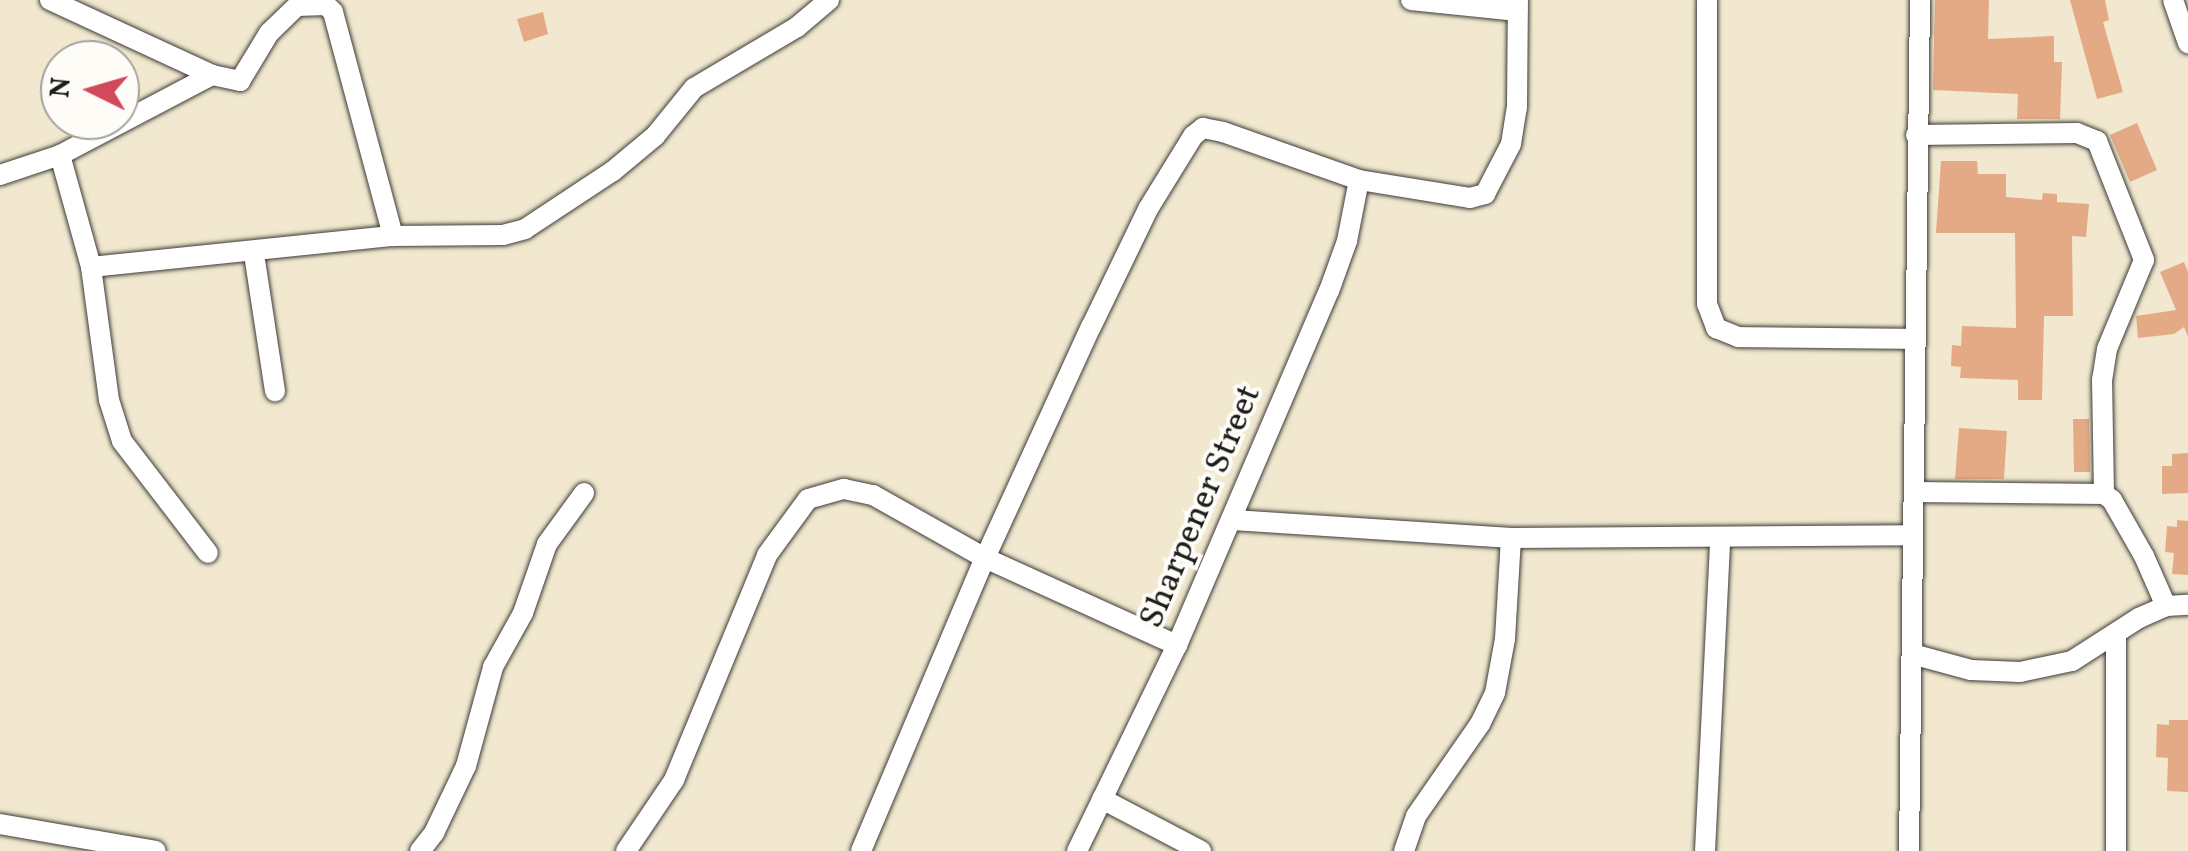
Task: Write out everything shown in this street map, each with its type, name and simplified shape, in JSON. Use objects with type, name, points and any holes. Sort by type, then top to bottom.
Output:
[{"type":"street","points":[[50,0],[212,75],[235,81],[245,78],[269,34],[297,6],[326,5],[333,12],[393,236]]},
{"type":"street","points":[[91,267],[254,254],[393,236],[503,235],[525,229],[613,172],[655,136],[694,88],[797,27],[830,0]]},
{"type":"street","points":[[861,851],[985,558],[1148,209],[1192,136],[1203,128],[1222,132],[1359,180],[1470,198],[1485,194],[1511,144],[1517,108],[1518,6],[1411,0]]},
{"type":"street","points":[[1707,0],[1706,304],[1716,328],[1738,337],[1915,339]]},
{"type":"street","points":[[1909,851],[1920,0]]},
{"type":"street","points":[[2173,0],[2188,44]]},
{"type":"street","points":[[0,175],[60,155],[212,75]]},
{"type":"street","points":[[1916,134],[2078,133],[2097,141],[2144,260],[2106,349],[2102,378],[2104,494]]},
{"type":"street","points":[[60,155],[91,267],[108,400],[122,441],[208,553]]},
{"type":"street","name":"Sharpener Street","points":[[1076,851],[1177,645],[1330,291],[1347,242],[1359,180]]},
{"type":"street","points":[[254,254],[275,392]]},
{"type":"street","points":[[626,851],[674,780],[766,555],[808,499],[844,489],[873,495],[985,558],[1177,645]]},
{"type":"street","points":[[1914,492],[2104,494],[2112,500],[2136,542],[2166,606]]},
{"type":"street","points":[[420,851],[434,833],[466,766],[492,667],[523,613],[546,544],[584,493]]},
{"type":"street","points":[[1232,520],[1510,538],[1720,540],[1913,535]]},
{"type":"street","points":[[1404,851],[1416,816],[1480,724],[1496,693],[1504,639],[1510,538]]},
{"type":"street","points":[[1705,851],[1720,540]]},
{"type":"street","points":[[1912,654],[1972,670],[2020,672],[2072,661],[2166,606],[2188,605]]},
{"type":"street","points":[[2116,632],[2116,851]]},
{"type":"street","points":[[1102,799],[1201,851]]},
{"type":"street","points":[[0,824],[99,847],[156,851]]},
{"type":"building","points":[[1935,0],[1989,0],[1988,39],[2054,36],[2054,62],[2062,62],[2060,119],[2017,119],[2018,94],[1933,90]]},
{"type":"building","points":[[2070,0],[2105,0],[2109,20],[2103,22],[2123,92],[2097,99]]},
{"type":"building","points":[[543,12],[548,34],[524,42],[517,19]]},
{"type":"building","points":[[2137,123],[2157,170],[2130,182],[2110,135]]},
{"type":"building","points":[[1941,161],[1977,161],[1978,174],[2006,174],[2006,197],[2042,200],[2043,193],[2057,194],[2057,202],[2089,204],[2086,237],[2072,236],[2073,316],[2044,316],[2042,400],[2018,400],[2018,380],[1960,378],[1961,367],[1951,366],[1952,345],[1961,346],[1962,326],[2016,328],[2015,233],[1936,233]]},
{"type":"building","points":[[2184,262],[2188,272],[2188,337],[2184,327],[2174,334],[2138,338],[2136,316],[2176,310],[2160,272]]},
{"type":"building","points":[[2073,419],[2089,419],[2090,472],[2074,472]]},
{"type":"building","points":[[1959,428],[2007,431],[2004,479],[1955,479]]},
{"type":"building","points":[[2188,453],[2188,493],[2162,494],[2162,466],[2172,466],[2172,454]]},
{"type":"building","points":[[2177,520],[2188,521],[2188,575],[2172,574],[2174,553],[2165,552],[2167,526],[2177,527]]},
{"type":"building","points":[[2169,720],[2188,720],[2188,792],[2167,791],[2168,758],[2156,757],[2157,724],[2169,725]]}]
